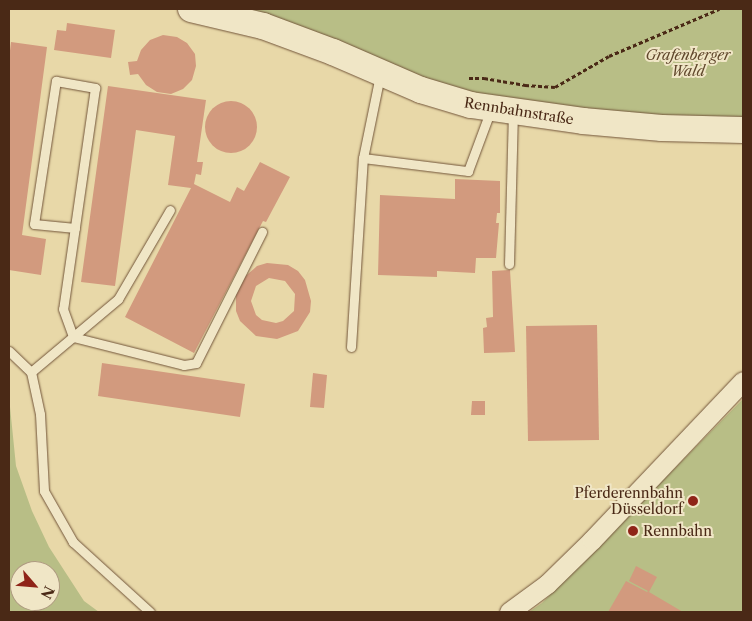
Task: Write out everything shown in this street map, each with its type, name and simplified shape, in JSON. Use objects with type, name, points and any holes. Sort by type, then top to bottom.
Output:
[{"type":"street","name":"Rennbahnstraße","points":[[191,9],[263,26],[444,98],[502,111],[662,128],[743,130]]},
{"type":"street","points":[[510,612],[547,584],[743,381]]},
{"type":"lane","points":[[351,347],[363,158],[380,72]]},
{"type":"lane","points":[[73,337],[63,309],[75,228],[95,88],[56,81],[34,224],[75,228]]},
{"type":"lane","points":[[363,158],[468,171],[502,111]]},
{"type":"lane","points":[[502,111],[509,264]]},
{"type":"lane","points":[[31,372],[118,299],[170,210]]},
{"type":"lane","points":[[73,337],[184,365],[196,363],[262,232]]},
{"type":"lane","points":[[9,351],[31,372],[40,414],[44,492],[73,542],[150,612]]},
{"type":"path","points":[[466,79],[484,78],[525,85],[555,87],[608,56],[719,9]]},
{"type":"green space","name":"Grafenberger Wald","points":[[232,9],[743,9],[743,119],[666,116],[553,107],[480,96],[422,78]]},
{"type":"green space","points":[[9,397],[16,466],[32,511],[49,547],[58,561],[10,561],[10,611],[60,611],[60,564],[84,601],[99,612],[9,612]]},
{"type":"green space","name":"Pferderennbahn Düsseldorf","points":[[743,399],[743,612],[529,612],[542,603]]},
{"type":"building","points":[[67,23],[115,30],[111,58],[54,50],[57,30],[66,31]]},
{"type":"building","points":[[163,35],[177,37],[187,43],[195,54],[196,66],[192,80],[183,89],[171,94],[157,92],[146,85],[138,74],[130,75],[128,62],[137,61],[141,50],[150,40]]},
{"type":"building","points":[[11,42],[47,47],[22,235],[46,239],[41,275],[9,270],[9,59]]},
{"type":"building","points":[[108,86],[206,100],[197,162],[203,162],[201,175],[196,174],[194,184],[230,202],[237,187],[244,191],[260,162],[290,177],[266,222],[263,221],[194,353],[125,317],[191,188],[168,185],[175,136],[136,130],[115,286],[81,282]]},
{"type":"building","points":[[226,101],[236,101],[246,105],[253,112],[257,127],[253,142],[246,149],[236,153],[226,153],[216,149],[209,142],[205,132],[205,122],[209,112],[216,105]]},
{"type":"building","points":[[455,179],[500,181],[500,213],[497,213],[496,223],[499,223],[496,258],[476,258],[475,273],[437,271],[437,277],[378,275],[380,195],[455,199]]},
{"type":"building","points":[[267,263],[288,265],[298,271],[305,280],[311,301],[310,312],[298,331],[277,339],[256,336],[240,321],[236,311],[236,290],[241,280],[257,266]],"holes":[[[269,278],[285,281],[295,294],[294,311],[283,321],[276,323],[262,320],[256,315],[251,301],[256,286]]]},
{"type":"building","points":[[510,270],[515,352],[484,353],[483,328],[487,327],[486,318],[493,317],[492,271]]},
{"type":"building","points":[[597,325],[599,440],[528,441],[526,326]]},
{"type":"building","points":[[102,363],[245,384],[240,417],[98,396]]},
{"type":"building","points":[[313,373],[327,375],[324,408],[310,407]]},
{"type":"building","points":[[472,401],[485,401],[485,415],[471,415]]},
{"type":"building","points":[[636,566],[657,577],[649,592],[683,612],[608,612],[626,581],[648,591],[629,581]]},
{"type":"place","name":"Pferderennbahn Düsseldorf","points":[[693,501]]},
{"type":"place","name":"Rennbahn","points":[[633,531]]}]
